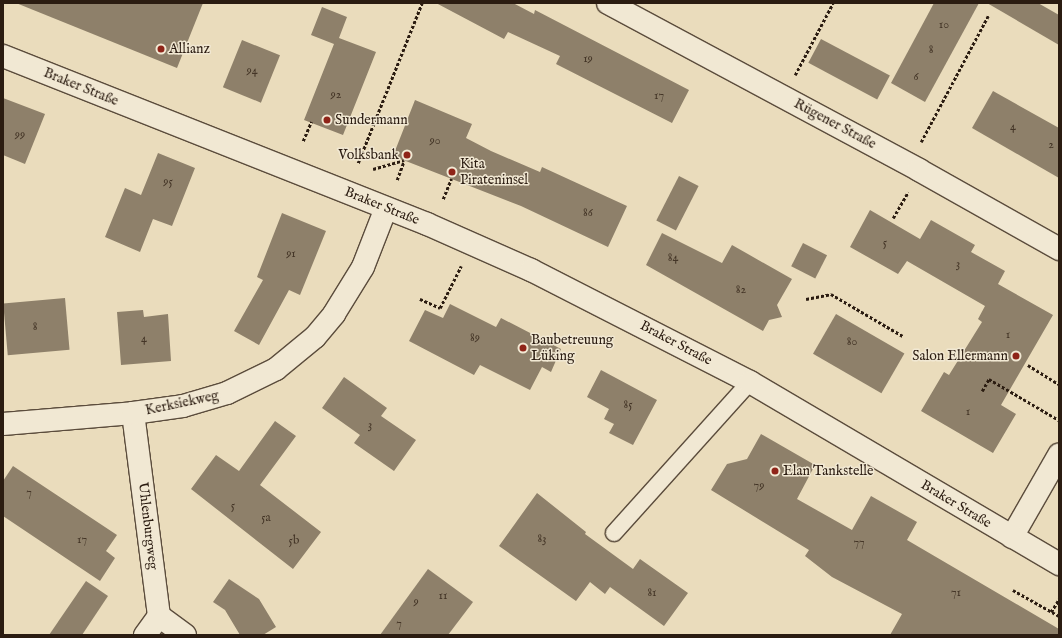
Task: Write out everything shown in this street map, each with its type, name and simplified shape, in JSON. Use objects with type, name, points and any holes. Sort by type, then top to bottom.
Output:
[{"type":"street","name":"Rügener Straße","points":[[608,3],[783,96],[1059,249]]},
{"type":"street","name":"Braker Straße","points":[[3,56],[386,208],[472,244],[592,300],[750,382],[1059,564]]},
{"type":"street","name":"Kerksiekweg","points":[[3,424],[133,413],[183,406],[227,393],[276,369],[304,346],[334,314],[354,284],[386,208]]},
{"type":"street","name":"Uhlenburgweg","points":[[133,413],[160,616]]},
{"type":"street","points":[[1012,537],[1059,454]]},
{"type":"street","points":[[145,635],[160,616],[185,635]]},
{"type":"lane","points":[[614,534],[750,382]]},
{"type":"path","points":[[358,163],[422,3]]},
{"type":"path","points":[[783,96],[833,3]]},
{"type":"path","points":[[909,165],[988,16]]},
{"type":"path","points":[[303,141],[311,122]]},
{"type":"path","points":[[373,169],[404,160],[397,180]]},
{"type":"path","points":[[443,199],[451,180]]},
{"type":"path","points":[[420,299],[440,308],[472,244]]},
{"type":"path","points":[[806,299],[831,294],[903,336]]},
{"type":"path","points":[[1028,365],[1059,384]]},
{"type":"path","points":[[982,391],[989,379],[1059,420]]},
{"type":"path","points":[[1013,590],[1059,616]]},
{"type":"path","points":[[1051,612],[1059,599]]},
{"type":"building","points":[[16,3],[203,3],[177,68]]},
{"type":"building","points":[[436,3],[513,3],[534,14],[535,10],[689,90],[672,123],[556,64],[560,56],[508,32],[504,39]]},
{"type":"building","points":[[934,3],[979,3],[925,102],[891,83]]},
{"type":"building","points":[[987,3],[1038,3],[1059,15],[1059,45]]},
{"type":"building","points":[[322,7],[347,17],[339,38],[376,52],[343,135],[304,120],[334,44],[311,35]]},
{"type":"building","points":[[821,39],[890,76],[877,99],[808,63]]},
{"type":"building","points":[[242,40],[280,55],[261,103],[223,87]]},
{"type":"building","points":[[993,91],[1059,128],[1059,178],[972,128]]},
{"type":"building","points":[[3,98],[45,114],[25,164],[3,155]]},
{"type":"building","points":[[415,100],[472,124],[466,138],[491,151],[540,172],[542,167],[627,206],[608,247],[521,206],[393,156]]},
{"type":"building","points":[[158,153],[195,168],[172,226],[153,219],[140,252],[105,237],[125,188],[141,195]]},
{"type":"building","points":[[679,176],[699,186],[676,231],[656,221]]},
{"type":"building","points":[[870,210],[920,239],[931,220],[975,245],[971,252],[1005,271],[998,284],[1053,315],[1001,405],[1016,414],[993,453],[921,411],[944,372],[949,375],[982,322],[978,319],[985,306],[907,261],[898,274],[850,247]]},
{"type":"building","points":[[282,213],[326,231],[300,295],[289,290],[259,345],[234,331],[263,280],[257,277]]},
{"type":"building","points":[[662,233],[722,263],[732,245],[792,279],[777,305],[782,317],[769,320],[763,331],[646,265]]},
{"type":"building","points":[[803,243],[827,255],[815,278],[791,266]]},
{"type":"building","points":[[65,298],[70,350],[8,355],[3,303]]},
{"type":"building","points":[[450,304],[496,327],[501,318],[561,349],[551,372],[542,367],[530,390],[480,365],[474,375],[409,341],[425,310],[443,318]]},
{"type":"building","points":[[143,310],[144,317],[168,314],[171,361],[121,365],[117,312]]},
{"type":"building","points":[[836,314],[904,354],[881,393],[813,354]]},
{"type":"building","points":[[601,370],[657,400],[633,445],[609,433],[614,424],[604,419],[609,409],[587,397]]},
{"type":"building","points":[[344,377],[387,408],[381,416],[416,440],[394,471],[354,443],[360,435],[322,408]]},
{"type":"building","points":[[275,421],[296,436],[260,485],[321,532],[293,569],[191,489],[216,455],[239,471]]},
{"type":"building","points":[[761,434],[815,465],[797,499],[852,530],[871,496],[917,522],[907,540],[1059,629],[1059,635],[890,635],[902,614],[832,577],[805,556],[809,550],[711,490],[727,464],[747,459]]},
{"type":"building","points":[[13,466],[117,535],[106,551],[115,558],[100,581],[3,516],[3,481]]},
{"type":"building","points":[[537,493],[586,532],[585,534],[633,569],[640,559],[688,593],[664,626],[610,587],[605,594],[590,582],[576,601],[499,546]]},
{"type":"building","points":[[428,569],[473,602],[448,635],[380,635]]},
{"type":"building","points":[[229,579],[259,599],[276,627],[263,635],[240,635],[225,610],[213,602]]},
{"type":"building","points":[[86,581],[108,596],[82,635],[49,635]]},
{"type":"place","name":"Allianz","points":[[161,49]]},
{"type":"place","name":"Sundermann","points":[[327,120]]},
{"type":"place","name":"Volksbank","points":[[407,155]]},
{"type":"place","name":"Kita Pirateninsel","points":[[452,172]]},
{"type":"place","name":"Baubetreuung Lüking","points":[[523,348]]},
{"type":"place","name":"Salon Ellermann","points":[[1016,356]]},
{"type":"place","name":"Elan Tankstelle","points":[[775,471]]}]
